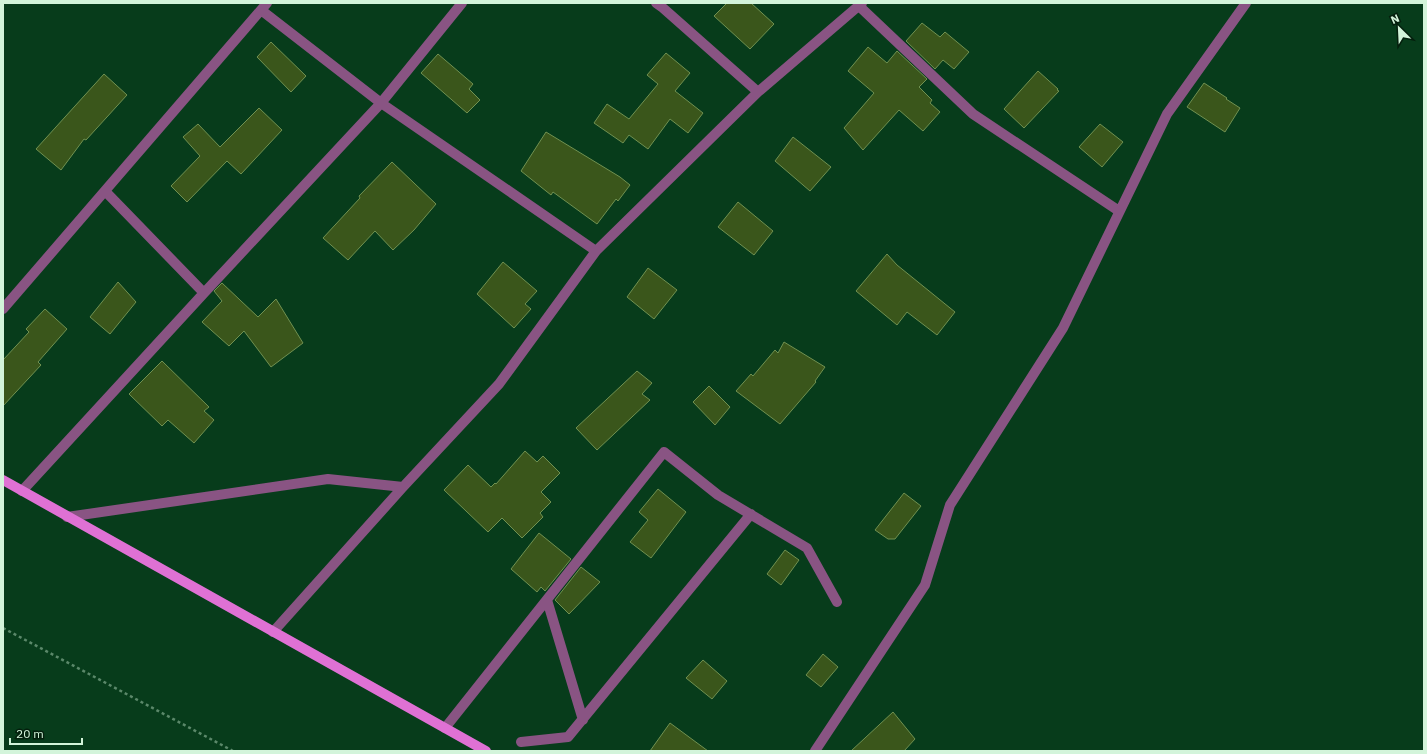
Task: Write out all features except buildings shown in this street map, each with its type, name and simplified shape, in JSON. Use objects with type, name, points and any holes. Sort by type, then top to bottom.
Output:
[{"type":"main road","points":[[3,480],[486,751]]},
{"type":"street","points":[[22,491],[381,103],[462,3]]},
{"type":"street","points":[[656,3],[758,92]]},
{"type":"street","points":[[815,751],[925,585],[950,505],[1063,328],[1167,114],[1246,3]]},
{"type":"street","points":[[273,632],[403,487],[500,384],[596,251],[758,92],[861,4],[973,114],[1119,211]]},
{"type":"street","points":[[3,309],[264,6],[381,103],[596,251]]},
{"type":"street","points":[[105,191],[204,293]]},
{"type":"street","points":[[445,728],[664,452],[718,495],[807,548],[836,602]]},
{"type":"street","points":[[67,517],[328,479],[403,487]]},
{"type":"street","points":[[521,742],[568,737],[751,514]]},
{"type":"street","points":[[547,600],[583,720]]},
{"type":"path","points":[[3,628],[233,751]]}]
